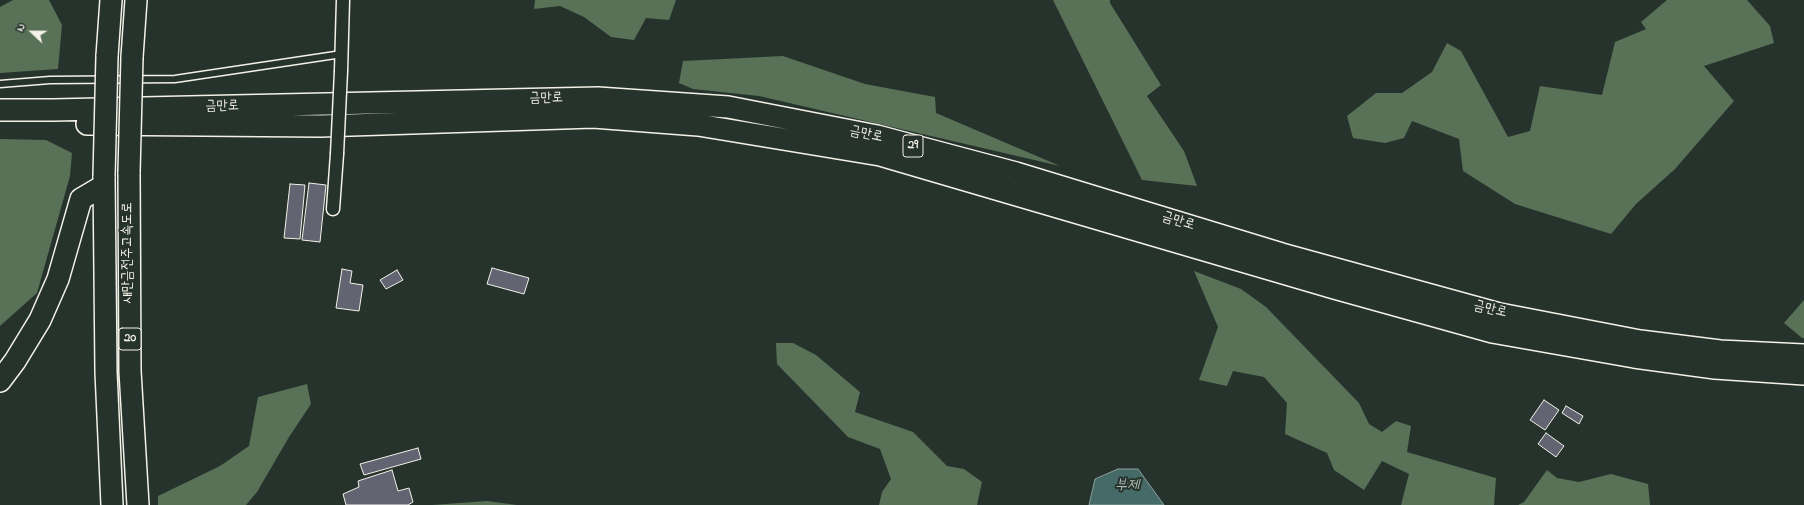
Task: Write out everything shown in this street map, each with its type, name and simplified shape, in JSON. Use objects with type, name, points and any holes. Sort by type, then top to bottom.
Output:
[{"type":"highway","name":"새만금전주고속도로","points":[[111,0],[107,56],[104,181],[106,372],[112,505]]},
{"type":"highway","name":"새만금전주고속도로","points":[[136,0],[132,57],[129,172],[130,371],[138,505]]},
{"type":"highway","name":"금만로","points":[[0,110],[598,98],[728,107],[876,136],[1016,173],[1282,254],[1500,314],[1640,340],[1720,350],[1804,355]]},
{"type":"highway","name":"금만로","points":[[0,124],[321,126],[593,117],[698,125],[880,154],[1327,286],[1492,332],[1634,357],[1715,368],[1804,374]]},
{"type":"highway","points":[[0,381],[15,361],[43,313],[58,279],[81,199],[104,181]]},
{"type":"street","points":[[333,209],[342,54],[343,0]]},
{"type":"lane","points":[[0,84],[50,80],[175,79],[342,54]]},
{"type":"green space","points":[[13,0],[49,0],[62,25],[58,69],[0,73],[0,7]]},
{"type":"green space","points":[[535,0],[676,0],[669,20],[646,18],[634,40],[611,37],[584,17],[560,6],[534,9]]},
{"type":"green space","points":[[1053,0],[1110,0],[1110,3],[1161,85],[1147,96],[1184,151],[1197,186],[1142,180]]},
{"type":"green space","points":[[1667,0],[1747,0],[1770,26],[1774,43],[1704,66],[1734,101],[1675,169],[1636,204],[1611,234],[1515,204],[1463,171],[1459,139],[1412,121],[1404,138],[1385,143],[1353,138],[1347,116],[1376,93],[1402,93],[1432,72],[1447,43],[1461,51],[1508,137],[1530,131],[1540,86],[1602,95],[1615,42],[1646,29],[1641,22]]},
{"type":"green space","points":[[783,56],[865,84],[935,97],[936,113],[1060,166],[759,96],[693,89],[679,83],[683,61]]},
{"type":"green space","points":[[0,139],[46,140],[72,153],[70,176],[37,293],[0,326]]},
{"type":"green space","points":[[1194,271],[1241,289],[1266,307],[1359,403],[1369,424],[1382,432],[1396,421],[1411,426],[1407,452],[1496,478],[1494,505],[1401,505],[1409,474],[1382,461],[1364,490],[1334,470],[1327,453],[1285,434],[1287,403],[1264,377],[1233,371],[1227,386],[1199,380],[1218,327]]},
{"type":"green space","points":[[1804,300],[1804,338],[1802,338],[1784,323]]},
{"type":"green space","points":[[776,343],[793,343],[816,355],[860,392],[855,412],[913,432],[947,466],[964,469],[982,482],[977,505],[879,505],[882,492],[891,479],[880,449],[848,437],[777,364]]},
{"type":"green space","points":[[307,384],[311,404],[289,437],[257,492],[246,505],[158,505],[158,496],[220,466],[249,446],[258,397]]},
{"type":"green space","points":[[1547,470],[1557,478],[1579,482],[1611,474],[1648,484],[1650,505],[1518,505],[1524,502]]},
{"type":"green space","points":[[487,501],[517,505],[432,505]]},
{"type":"water","name":"부제","points":[[1118,469],[1138,469],[1164,505],[1089,505],[1095,479]]},
{"type":"building","points":[[309,183],[326,185],[320,242],[302,240]]},
{"type":"building","points":[[290,184],[305,185],[300,239],[284,238]]},
{"type":"building","points":[[492,268],[529,278],[524,294],[487,284]]},
{"type":"building","points":[[342,269],[352,271],[350,283],[363,285],[359,311],[336,308]]},
{"type":"building","points":[[397,270],[403,280],[386,289],[380,280]]},
{"type":"building","points":[[1544,400],[1559,410],[1545,430],[1530,420]]},
{"type":"building","points":[[1566,406],[1583,416],[1579,424],[1562,413]]},
{"type":"building","points":[[1546,433],[1564,446],[1556,457],[1538,444]]},
{"type":"building","points":[[418,448],[421,459],[364,475],[360,464]]},
{"type":"building","points":[[392,470],[398,491],[409,488],[413,502],[408,505],[346,505],[343,494],[359,487],[358,481]]}]
